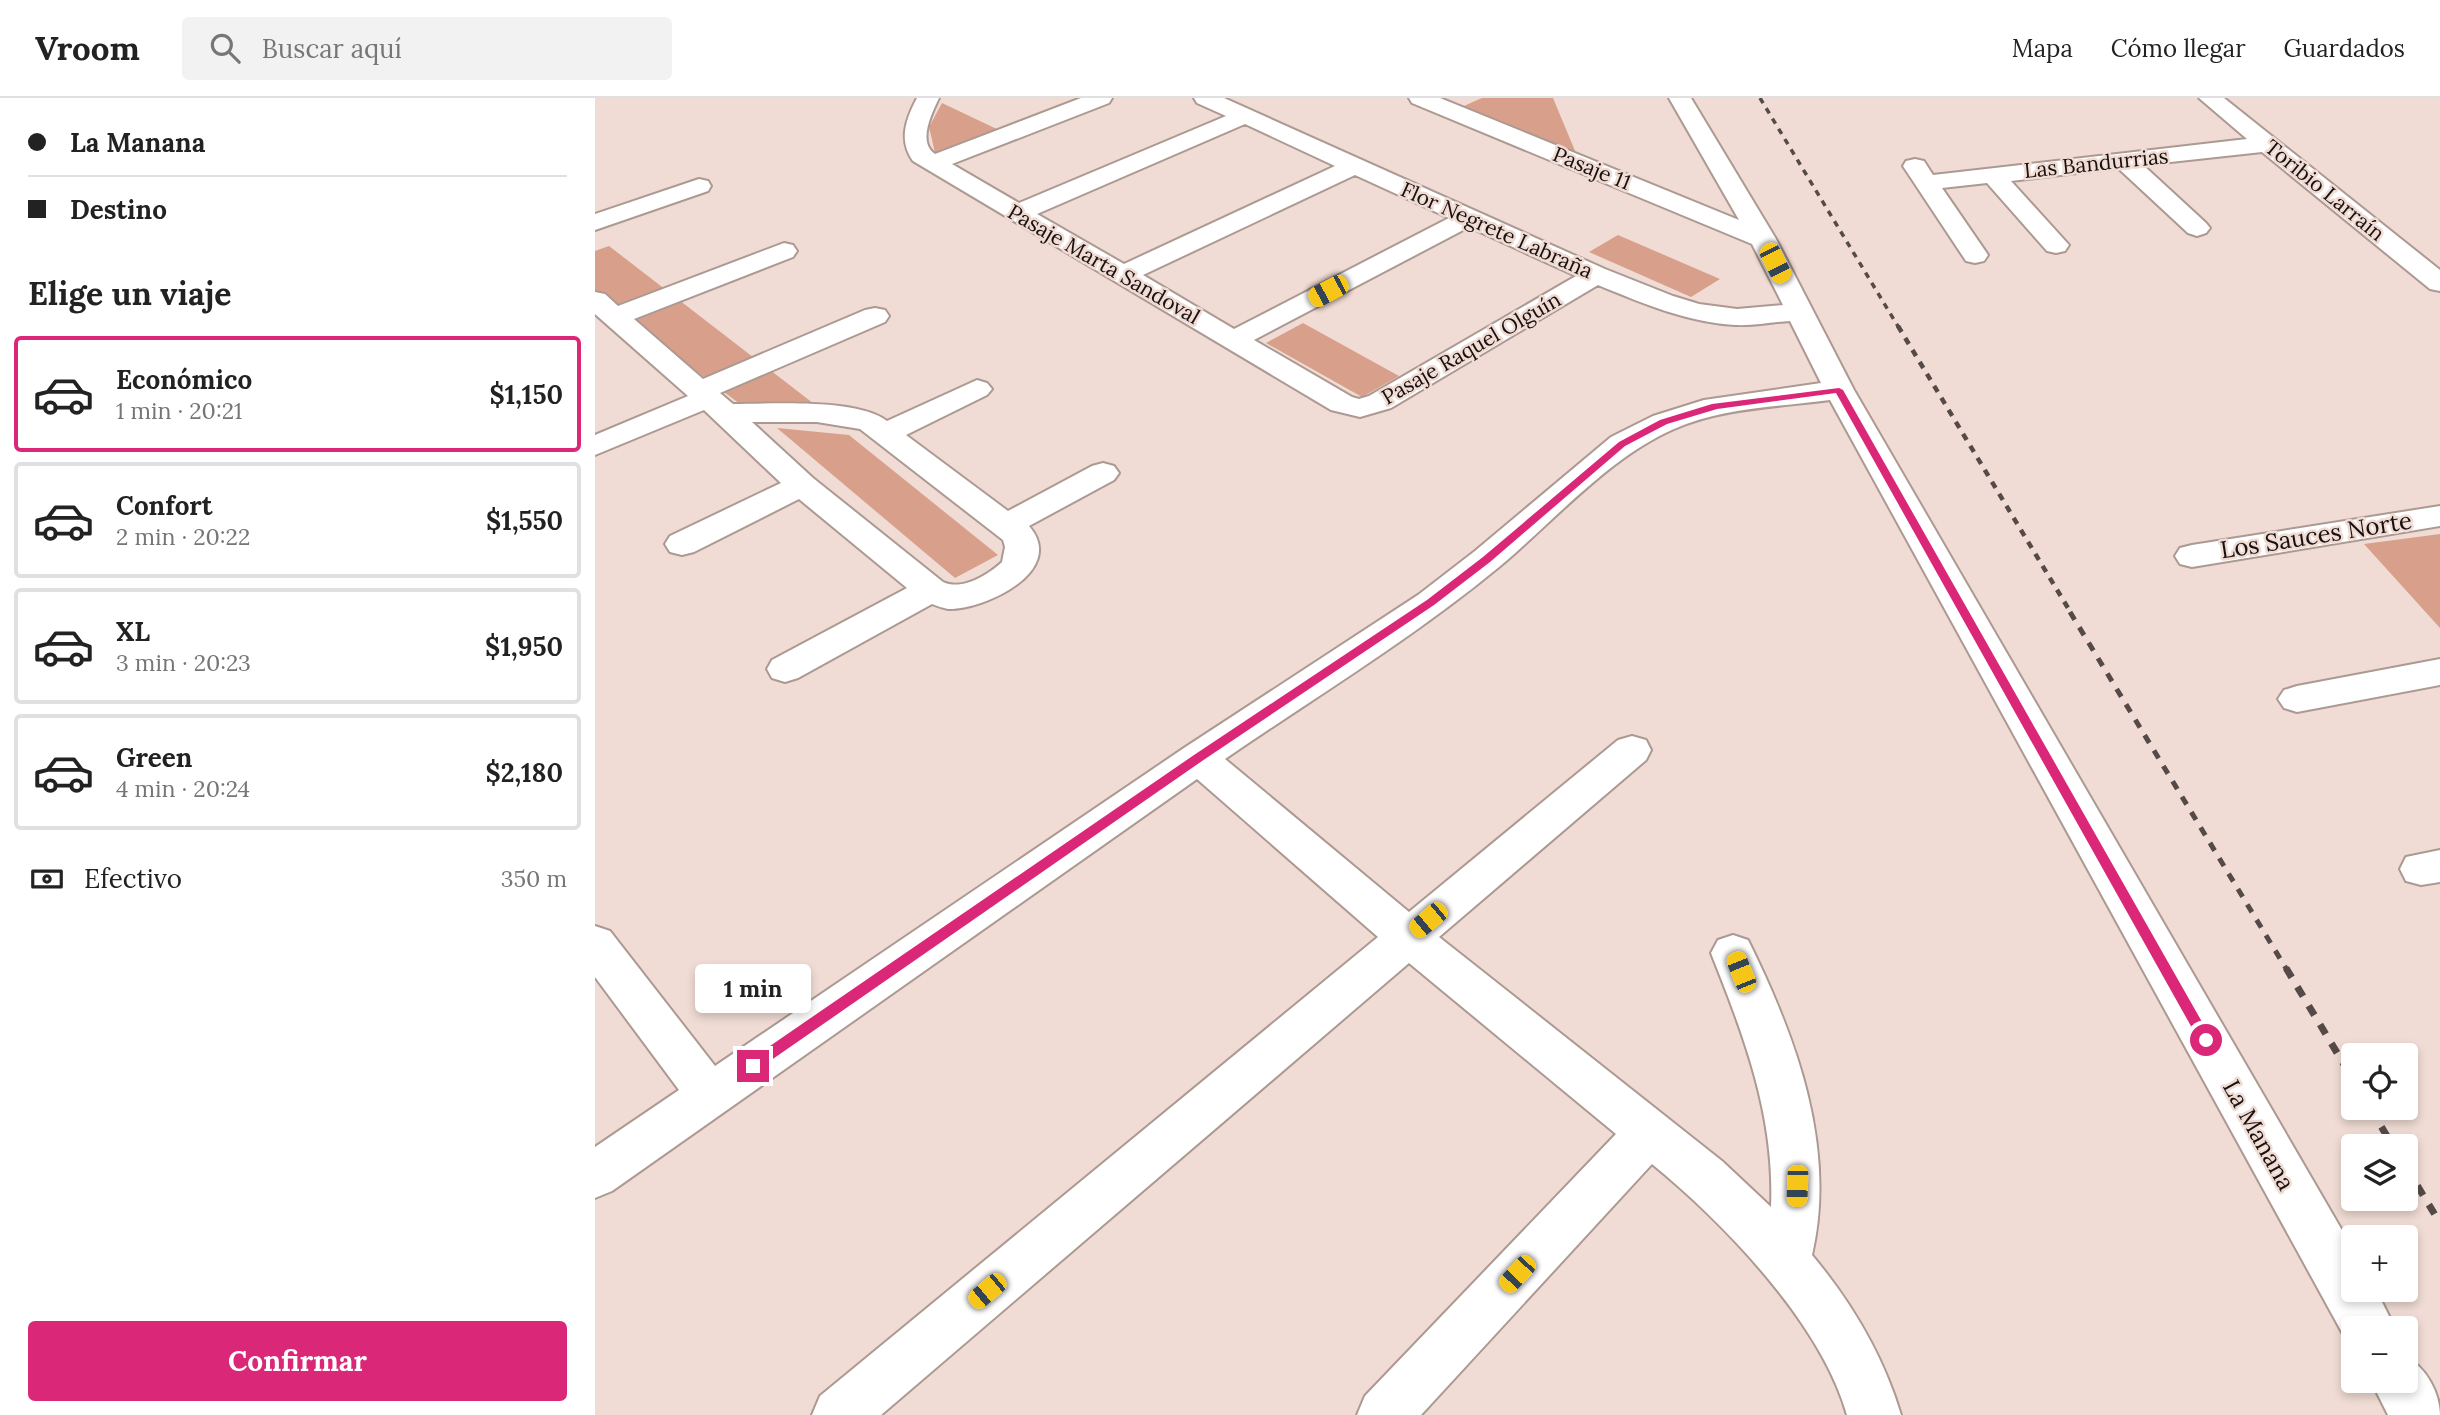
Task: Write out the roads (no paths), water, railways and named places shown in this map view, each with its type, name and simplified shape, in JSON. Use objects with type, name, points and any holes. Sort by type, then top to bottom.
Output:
[{"type":"street","name":"Pasaje Marta Sandoval","points":[[928,98],[914,135],[915,147],[921,156],[1342,404]]},
{"type":"street","points":[[932,164],[1101,98]]},
{"type":"street","name":"Flor Negrete Labraña","points":[[1205,98],[1596,275],[1663,302],[1696,312],[1748,317],[1800,312]]},
{"type":"street","name":"Pasaje 11","points":[[1420,98],[1763,239]]},
{"type":"street","name":"La Manana","points":[[1680,98],[1763,239],[1839,390],[2362,1316]]},
{"type":"street","name":"Toribio Larraín","points":[[2210,98],[2440,283]]},
{"type":"street","points":[[1017,213],[1245,116]]},
{"type":"street","name":"Las Bandurrias","points":[[1975,255],[1920,174],[1993,175],[2267,144]]},
{"type":"street","points":[[2123,160],[2197,228]]},
{"type":"street","points":[[1122,275],[1355,166]]},
{"type":"street","points":[[1993,175],[2056,245]]},
{"type":"street","points":[[595,222],[699,186]]},
{"type":"street","points":[[1234,340],[1469,217]]},
{"type":"street","points":[[606,317],[784,251]]},
{"type":"street","name":"Pasaje Raquel Olguín","points":[[1342,404],[1360,408],[1380,402],[1596,275]]},
{"type":"street","points":[[595,446],[711,400],[875,316]]},
{"type":"street","points":[[606,317],[711,400],[802,485],[931,590],[948,597],[979,592],[1010,576],[1020,560],[1023,546],[1019,535],[869,422],[711,400]]},
{"type":"street","points":[[884,434],[977,389]]},
{"type":"street","points":[[595,1175],[1198,758],[1430,603],[1497,551],[1604,458],[1642,432],[1664,422],[1716,406],[1839,390]]},
{"type":"street","points":[[1006,525],[1103,473]]},
{"type":"street","points":[[682,544],[802,485]]},
{"type":"street","name":"Los Sauces Norte","points":[[2192,555],[2440,516]]},
{"type":"street","points":[[785,668],[931,590]]},
{"type":"street","points":[[2297,699],[2440,672]]},
{"type":"street","points":[[839,1415],[1632,750]]},
{"type":"street","points":[[1198,758],[1408,937],[1705,1177],[1757,1227],[1836,1332],[1864,1381],[1874,1415]]},
{"type":"street","points":[[595,944],[711,1095]]},
{"type":"street","points":[[1733,953],[1760,1020],[1791,1113],[1797,1161],[1796,1212],[1785,1262]]},
{"type":"street","points":[[1384,1415],[1650,1132]]},
{"type":"street","points":[[2405,1393],[2418,1415]]},
{"type":"railway","points":[[1760,98],[1899,328]]},
{"type":"railway","points":[[1898,326],[2071,613]]},
{"type":"railway","points":[[2070,612],[2287,970]]},
{"type":"railway","points":[[2286,968],[2341,1059]]},
{"type":"railway","points":[[2377,1120],[2386,1134]]},
{"type":"railway","points":[[2418,1187],[2440,1223]]}]
